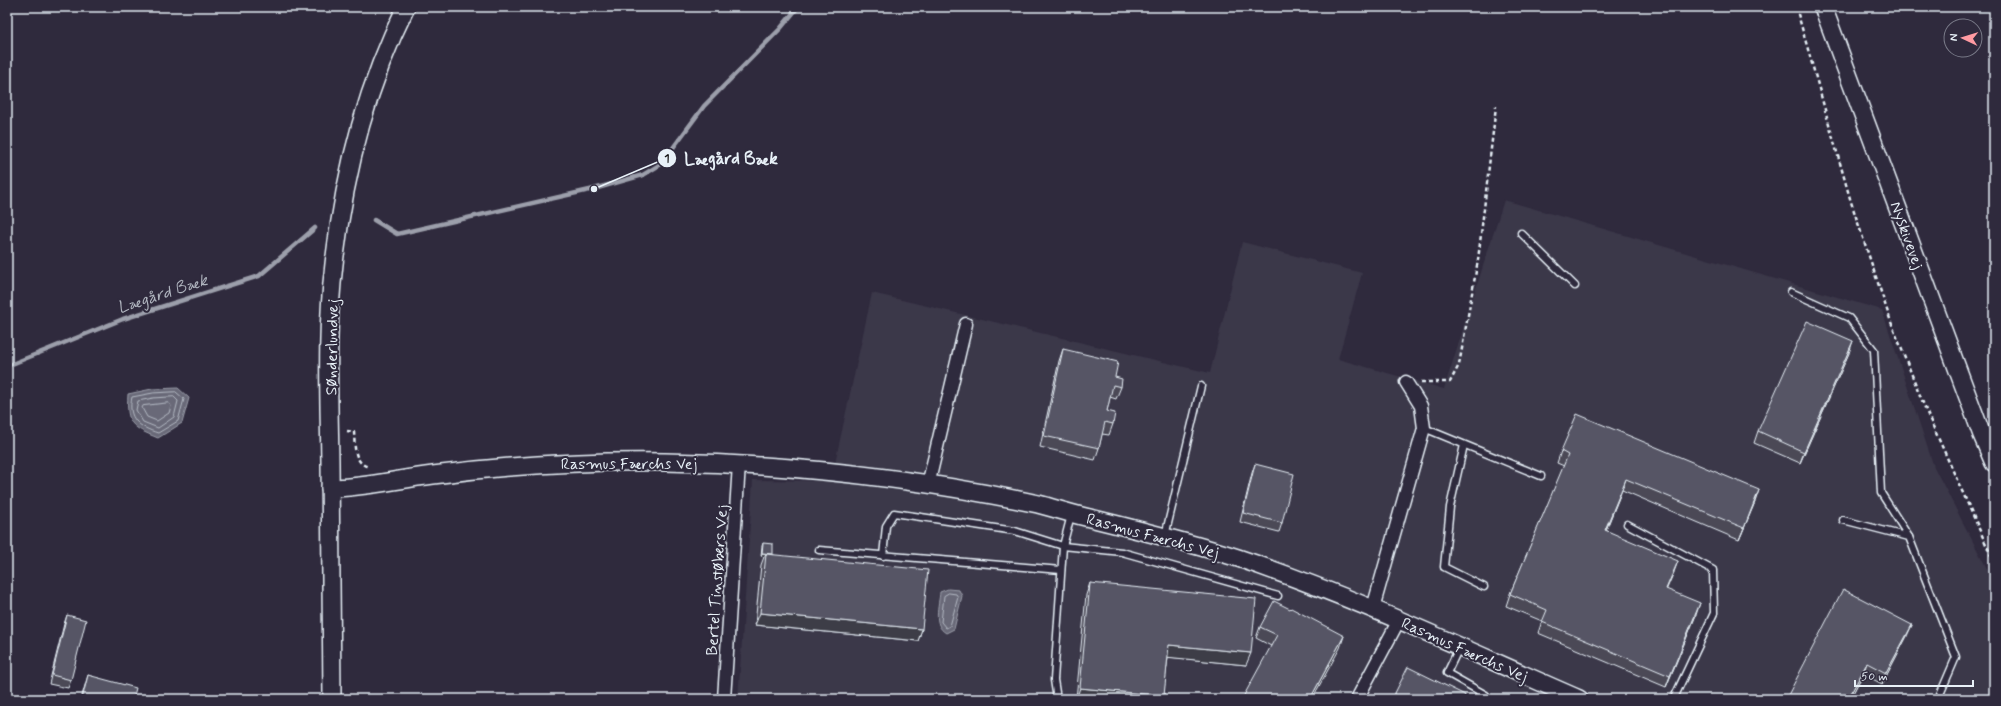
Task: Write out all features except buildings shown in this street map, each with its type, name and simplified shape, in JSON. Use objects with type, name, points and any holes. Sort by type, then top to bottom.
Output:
[{"type":"street","name":"Sønderlundvej","points":[[332,699],[329,339],[334,265],[350,166],[370,94],[393,34],[406,7]]},
{"type":"street","name":"Nyskivevej","points":[[1823,7],[1979,428],[1994,463]]},
{"type":"street","points":[[928,485],[966,324]]},
{"type":"street","points":[[1373,608],[1424,428],[1421,406],[1406,382]]},
{"type":"street","name":"Rasmus Færchs Vej","points":[[330,488],[352,488],[430,475],[575,462],[739,464],[857,474],[928,485],[1041,505],[1165,536],[1237,558],[1373,608],[1579,699]]},
{"type":"street","name":"Bertel Tinstøbers Vej","points":[[724,699],[739,464]]},
{"type":"street","points":[[1357,699],[1399,620]]},
{"type":"lane","points":[[1521,233],[1576,286]]},
{"type":"lane","points":[[1792,292],[1849,318],[1874,350],[1881,493],[1909,537],[1956,657],[1938,699]]},
{"type":"lane","points":[[1165,536],[1201,386]]},
{"type":"lane","points":[[1424,428],[1541,476]]},
{"type":"lane","points":[[1464,444],[1450,507],[1444,567],[1484,587]]},
{"type":"lane","points":[[883,556],[886,526],[894,513],[1015,531],[1063,546],[1122,552],[1278,596]]},
{"type":"lane","points":[[1057,699],[1054,680],[1061,570],[1063,546],[1071,513]]},
{"type":"lane","points":[[1843,520],[1909,537]]},
{"type":"lane","points":[[1626,524],[1713,570],[1714,613],[1674,698]]},
{"type":"lane","points":[[818,550],[1061,570]]},
{"type":"lane","points":[[1459,646],[1447,673],[1486,695],[1483,699]]},
{"type":"path","points":[[1796,7],[1851,202],[1891,322],[1927,414],[1994,562]]},
{"type":"path","points":[[1406,382],[1450,382],[1459,365],[1478,260],[1496,106]]},
{"type":"path","points":[[347,437],[347,430],[354,432],[355,455],[363,466],[375,469]]},
{"type":"shaded area","points":[[1504,200],[1882,310],[1934,467],[1994,582],[1994,699],[738,699],[753,480],[831,481],[872,293],[1210,373],[1242,242],[1362,273],[1338,359],[1444,389]]},
{"type":"water","points":[[178,388],[189,398],[182,423],[158,438],[142,431],[132,423],[128,412],[128,394],[152,389]]},
{"type":"water","points":[[948,589],[959,590],[962,596],[954,629],[946,633],[939,625],[937,614],[940,592]]},
{"type":"waterway","name":"Lægård Bæk","points":[[374,220],[397,234],[594,189],[643,175],[661,164],[704,106],[780,29],[798,7]]},
{"type":"waterway","name":"Lægård Bæk","points":[[7,366],[123,319],[259,276],[315,228]]},
{"type":"place","name":"Lægård Bæk","points":[[594,189]]}]
